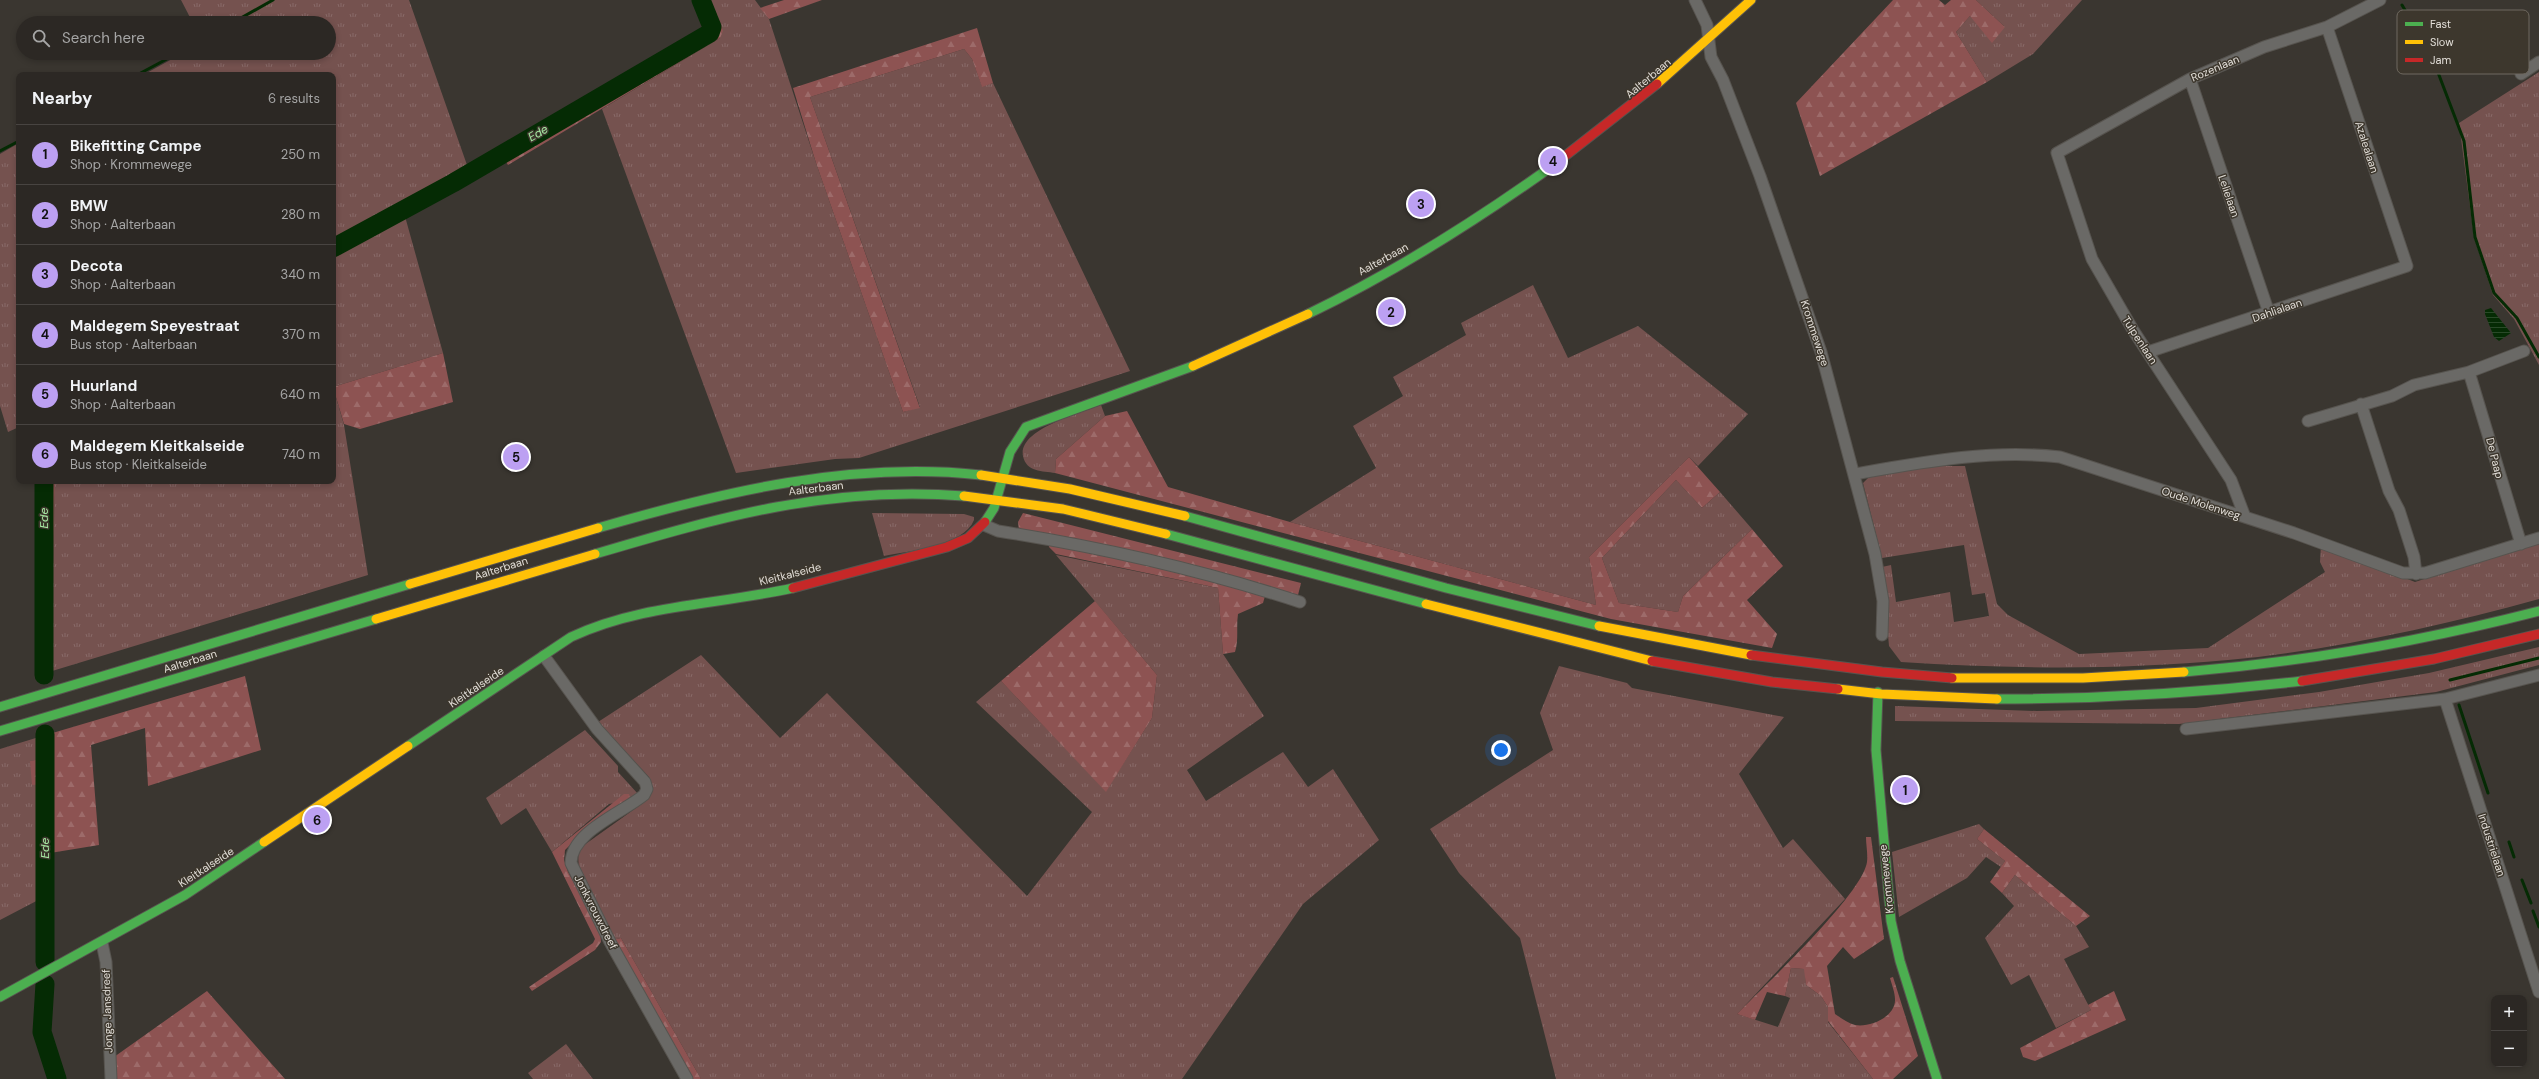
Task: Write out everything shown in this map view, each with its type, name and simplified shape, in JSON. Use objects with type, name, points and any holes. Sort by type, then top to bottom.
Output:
[{"type":"main road","name":"Aalterbaan","points":[[0,730],[587,555],[760,509],[828,498],[882,494],[998,498],[1012,446],[1026,427],[1130,390],[1248,342],[1358,287],[1418,254],[1488,211],[1562,160],[1619,118],[1709,41],[1751,0]]},
{"type":"main road","name":"Aalterbaan","points":[[0,707],[519,551],[724,494],[768,484],[852,473],[935,472],[1003,478]]},
{"type":"main road","points":[[1003,478],[1035,481],[1127,501],[1607,629],[1731,652],[1879,673],[1930,676],[2024,678],[2160,674],[2238,667],[2325,656],[2416,640],[2539,611]]},
{"type":"main road","points":[[998,498],[1072,511],[1129,524],[1459,614],[1659,663],[1726,675],[1830,690],[1967,698],[2066,699],[2229,690],[2377,670],[2539,634]]},
{"type":"main road","name":"Kleitkalseide","points":[[0,997],[102,943],[185,895],[572,637],[604,622],[651,611],[780,590],[935,551],[961,541],[984,524],[992,516],[998,498]]},
{"type":"main road","name":"Krommewege","points":[[1878,692],[1876,750],[1891,921],[1900,961],[1937,1079]]},
{"type":"street","name":"Krommewege","points":[[1695,0],[1707,25],[1711,57],[1723,80],[1790,258],[1821,352],[1855,474],[1875,554],[1883,601],[1882,635]]},
{"type":"street","name":"Rozenlaan","points":[[2057,153],[2190,78],[2264,47],[2328,27],[2380,0]]},
{"type":"street","name":"Azalealaan","points":[[2328,27],[2407,266]]},
{"type":"street","points":[[2529,69],[2539,62]]},
{"type":"street","name":"Lelielaan","points":[[2190,78],[2269,313]]},
{"type":"street","name":"Tulpenlaan","points":[[2057,153],[2092,259],[2112,296],[2231,480],[2244,517]]},
{"type":"street","name":"Dahlialaan","points":[[2148,352],[2407,266]]},
{"type":"street","points":[[2308,421],[2392,396],[2414,385],[2469,372],[2524,351]]},
{"type":"street","name":"De Paap","points":[[2469,372],[2521,544]]},
{"type":"street","points":[[2361,404],[2389,491],[2399,510],[2414,557],[2416,574]]},
{"type":"street","name":"Oude Molenweg","points":[[1855,474],[1943,458],[2040,455],[2080,462],[2346,551],[2403,573],[2416,574],[2539,538]]},
{"type":"street","points":[[984,524],[998,531],[1104,550],[1300,602]]},
{"type":"street","name":"Jonkvrouwdreef","points":[[544,656],[597,729],[646,782],[647,789],[644,795],[586,835],[576,844],[571,853],[571,863],[610,942],[687,1079]]},
{"type":"street","name":"Krommewege","points":[[1878,692],[1879,673]]},
{"type":"street","points":[[2186,729],[2445,699],[2539,675]]},
{"type":"street","name":"Industrielaan","points":[[2445,699],[2539,992]]},
{"type":"street","name":"Jonge Jansdreef","points":[[102,943],[106,962],[111,1079]]},
{"type":"green space","points":[[181,0],[409,0],[467,165],[401,202],[443,353],[336,386],[336,72],[148,72],[170,60],[336,60],[336,16],[189,16]]},
{"type":"green space","points":[[695,0],[704,0],[707,8],[717,14],[723,31],[720,38],[508,165],[497,148],[707,29]]},
{"type":"green space","points":[[704,0],[755,0],[769,19],[816,163],[903,412],[920,407],[810,97],[964,49],[972,59],[982,86],[993,83],[1130,371],[859,458],[835,459],[736,473],[602,109],[720,38],[717,14],[707,8]]},
{"type":"green space","points":[[784,0],[822,0],[769,19],[760,8]]},
{"type":"green space","points":[[1893,0],[1939,0],[1945,5],[1951,0],[1976,0],[2005,27],[1992,43],[1970,16],[1956,32],[1987,82],[1820,176],[1796,103]]},
{"type":"green space","points":[[1976,0],[2082,0],[2033,54],[1987,82],[1956,32],[1970,16],[2005,27]]},
{"type":"green space","points":[[977,28],[993,83],[982,87],[972,59],[964,49],[810,97],[920,408],[903,412],[816,163],[793,88]]},
{"type":"green space","points":[[2539,72],[2539,365],[2514,319],[2493,295],[2474,237],[2459,123]]},
{"type":"green space","points":[[16,145],[16,428],[8,432],[0,406],[0,154]]},
{"type":"green space","points":[[1533,285],[1568,358],[1638,326],[1748,414],[1698,466],[1689,457],[1589,557],[1596,605],[1290,522],[1376,468],[1353,426],[1403,396],[1393,377],[1466,335],[1461,323]]},
{"type":"green space","points":[[443,353],[453,402],[360,429],[344,424],[336,397],[336,386]]},
{"type":"green space","points":[[336,397],[344,425],[368,575],[39,675],[39,610],[52,609],[55,484],[336,484]]},
{"type":"green space","points":[[1101,405],[1105,416],[1056,459],[1055,473],[1036,470],[1028,465],[1023,456],[1024,446],[1030,438],[1040,430],[1053,423]]},
{"type":"green space","points":[[1127,411],[1168,487],[1290,522],[1596,605],[1589,557],[1689,457],[1720,492],[1702,508],[1676,480],[1602,558],[1619,603],[1678,612],[1683,596],[1752,529],[1783,566],[1747,600],[1777,634],[1772,648],[1611,619],[1055,473],[1056,459],[1105,416]]},
{"type":"green space","points":[[1936,466],[1965,466],[1997,604],[2008,615],[2079,654],[2208,648],[2325,572],[2320,562],[2321,545],[2415,582],[2539,542],[2539,599],[2462,619],[2346,644],[2267,656],[2228,660],[2147,666],[2106,667],[1983,666],[1901,662],[1889,646],[1882,567],[1891,565],[1896,602],[1950,592],[1954,622],[1989,616],[1985,593],[1972,595],[1964,545],[1882,558],[1863,483],[1870,476]]},
{"type":"green space","points":[[1676,480],[1702,508],[1720,492],[1752,529],[1683,596],[1678,612],[1619,603],[1602,558]]},
{"type":"green space","points":[[40,484],[55,484],[52,610],[39,610]]},
{"type":"green space","points":[[872,513],[964,514],[974,517],[974,520],[968,529],[959,536],[947,541],[934,546],[884,556]]},
{"type":"green space","points":[[1023,513],[1301,583],[1298,595],[1267,589],[1263,603],[1238,614],[1237,642],[1235,652],[1223,654],[1218,588],[1056,554],[1049,547],[1050,536],[1019,530],[1018,522]]},
{"type":"green space","points":[[1056,555],[1218,588],[1223,654],[1264,716],[1187,770],[1206,801],[1283,752],[1308,787],[1333,769],[1379,840],[1303,904],[1182,1079],[701,1079],[621,938],[612,940],[588,895],[583,882],[578,858],[580,848],[643,803],[651,791],[649,777],[598,722],[701,655],[780,738],[827,693],[1027,896],[1092,812],[976,702],[1001,681],[1106,791],[1152,718],[1157,675]]},
{"type":"green space","points":[[1095,601],[1157,675],[1152,718],[1106,792],[1001,681]]},
{"type":"green space","points":[[2539,647],[2539,665],[2436,692],[2179,724],[1895,721],[1895,706],[2037,711],[2196,708],[2319,692],[2429,673]]},
{"type":"green space","points":[[1559,666],[1627,683],[1632,688],[1784,717],[1739,774],[1783,848],[1793,839],[1845,899],[1737,1014],[1778,1027],[1790,998],[1785,996],[1791,968],[1805,969],[1806,985],[1821,996],[1828,1007],[1828,1022],[1873,1079],[1556,1079],[1520,938],[1459,873],[1430,829],[1553,750],[1540,713]]},
{"type":"green space","points":[[245,676],[261,750],[148,786],[145,728],[91,745],[99,845],[44,854],[45,784],[32,785],[30,761],[41,759],[39,737]]},
{"type":"green space","points":[[585,730],[618,766],[618,772],[638,794],[630,800],[609,804],[552,852],[526,808],[501,825],[486,798]]},
{"type":"green space","points":[[39,737],[41,760],[30,761],[45,784],[44,897],[0,920],[0,749]]},
{"type":"green space","points":[[624,794],[629,794],[630,800],[575,840],[565,850],[564,860],[568,872],[600,930],[601,942],[595,950],[532,991],[529,987],[593,943],[595,939],[552,852]]},
{"type":"green space","points":[[1979,824],[1984,829],[1977,839],[2005,861],[2001,867],[1986,857],[1967,878],[1899,917],[1892,852]]},
{"type":"green space","points":[[1984,829],[2090,916],[2076,926],[2015,875],[2002,893],[1990,882],[2005,861],[1977,839]]},
{"type":"green space","points":[[1866,837],[1871,837],[1884,939],[1854,959],[1843,947],[1827,966],[1835,1014],[1847,1022],[1855,1025],[1867,1025],[1874,1023],[1881,1020],[1891,1011],[1895,999],[1890,978],[1893,977],[1918,1056],[1893,1079],[1873,1079],[1828,1021],[1828,1007],[1821,996],[1806,985],[1804,969],[1791,968],[1785,996],[1767,992],[1755,1020],[1737,1014],[1810,940],[1848,896],[1861,877],[1867,862]]},
{"type":"green space","points":[[2015,875],[2076,926],[2089,947],[2064,959],[2091,1010],[2056,1028],[2029,975],[2011,985],[1985,938],[2014,906],[2002,893]]},
{"type":"green space","points":[[621,938],[701,1079],[690,1079],[612,940]]},
{"type":"green space","points":[[49,987],[50,1004],[46,1032],[61,1079],[53,1079],[37,1032],[41,993]]},
{"type":"green space","points":[[207,991],[285,1079],[117,1079],[114,1057]]},
{"type":"green space","points":[[2114,991],[2126,1020],[2035,1061],[2023,1057],[2020,1048],[2091,1010],[2088,1005]]},
{"type":"green space","points":[[566,1044],[593,1079],[533,1079],[528,1073]]},
{"type":"shaded area","points":[[2491,308],[2511,333],[2499,341],[2494,337],[2485,314],[2485,310]]},
{"type":"waterway","points":[[244,16],[273,0]]},
{"type":"waterway","name":"Ede","points":[[336,246],[453,183],[710,33],[712,27],[701,0]]},
{"type":"waterway","points":[[2402,5],[2405,10]]},
{"type":"waterway","points":[[143,72],[165,60]]},
{"type":"waterway","points":[[2439,74],[2464,141],[2475,237],[2494,293],[2517,318],[2539,357]]},
{"type":"waterway","points":[[0,151],[16,143]]},
{"type":"waterway","name":"Ede","points":[[44,484],[44,675]]},
{"type":"waterway","points":[[2450,680],[2539,658]]},
{"type":"waterway","points":[[2459,705],[2488,793]]},
{"type":"waterway","name":"Ede","points":[[45,734],[45,962]]},
{"type":"waterway","points":[[2509,842],[2514,857]]},
{"type":"waterway","points":[[2522,880],[2531,903]]},
{"type":"waterway","points":[[2533,911],[2539,927]]},
{"type":"waterway","name":"Ede","points":[[45,984],[42,1032],[57,1079]]},
{"type":"traffic: fast","points":[[1308,314],[1340,298],[1432,246],[1463,227],[1551,167]]},
{"type":"traffic: fast","points":[[985,522],[994,508],[1010,452],[1026,427],[1193,366]]},
{"type":"traffic: fast","points":[[598,528],[739,492],[835,476],[883,472],[932,472],[981,475]]},
{"type":"traffic: fast","points":[[595,554],[732,516],[776,507],[868,495],[915,494],[964,496]]},
{"type":"traffic: fast","points":[[1185,516],[1446,588],[1599,626]]},
{"type":"traffic: fast","points":[[1166,534],[1426,604]]},
{"type":"traffic: fast","points":[[0,707],[410,584]]},
{"type":"traffic: fast","points":[[408,746],[571,637],[598,626],[653,611],[765,594],[793,588]]},
{"type":"traffic: fast","points":[[2184,672],[2229,668],[2363,649],[2451,632],[2539,611]]},
{"type":"traffic: fast","points":[[0,731],[376,619]]},
{"type":"traffic: fast","points":[[1997,699],[2073,698],[2150,694],[2226,689],[2302,681]]},
{"type":"traffic: fast","points":[[1878,692],[1876,750],[1891,921],[1900,961],[1937,1079]]},
{"type":"traffic: fast","points":[[0,997],[185,895],[264,842]]},
{"type":"traffic: slow","points":[[1657,84],[1751,0]]},
{"type":"traffic: slow","points":[[1193,366],[1308,314]]},
{"type":"traffic: slow","points":[[981,475],[1070,489],[1185,516]]},
{"type":"traffic: slow","points":[[964,496],[1063,509],[1166,534]]},
{"type":"traffic: slow","points":[[410,584],[598,528]]},
{"type":"traffic: slow","points":[[376,619],[595,554]]},
{"type":"traffic: slow","points":[[1426,604],[1652,661]]},
{"type":"traffic: slow","points":[[1599,626],[1751,655]]},
{"type":"traffic: slow","points":[[1952,678],[2083,678],[2184,672]]},
{"type":"traffic: slow","points":[[1838,689],[1881,694],[1997,699]]},
{"type":"traffic: slow","points":[[264,842],[408,746]]},
{"type":"traffic: jam","points":[[1551,167],[1657,84]]},
{"type":"traffic: jam","points":[[793,588],[947,547],[968,538],[985,522]]},
{"type":"traffic: jam","points":[[2302,681],[2434,659],[2539,634]]},
{"type":"traffic: jam","points":[[1751,655],[1882,672],[1952,678]]},
{"type":"traffic: jam","points":[[1652,661],[1772,682],[1838,689]]},
{"type":"place","name":"Maldegem Speyestraat","points":[[1553,161]]},
{"type":"place","name":"Decota","points":[[1421,204]]},
{"type":"place","name":"BMW","points":[[1391,312]]},
{"type":"place","name":"Huurland","points":[[516,457]]},
{"type":"place","name":"Bikefitting Campe","points":[[1905,790]]},
{"type":"place","name":"Maldegem Kleitkalseide","points":[[317,820]]}]
